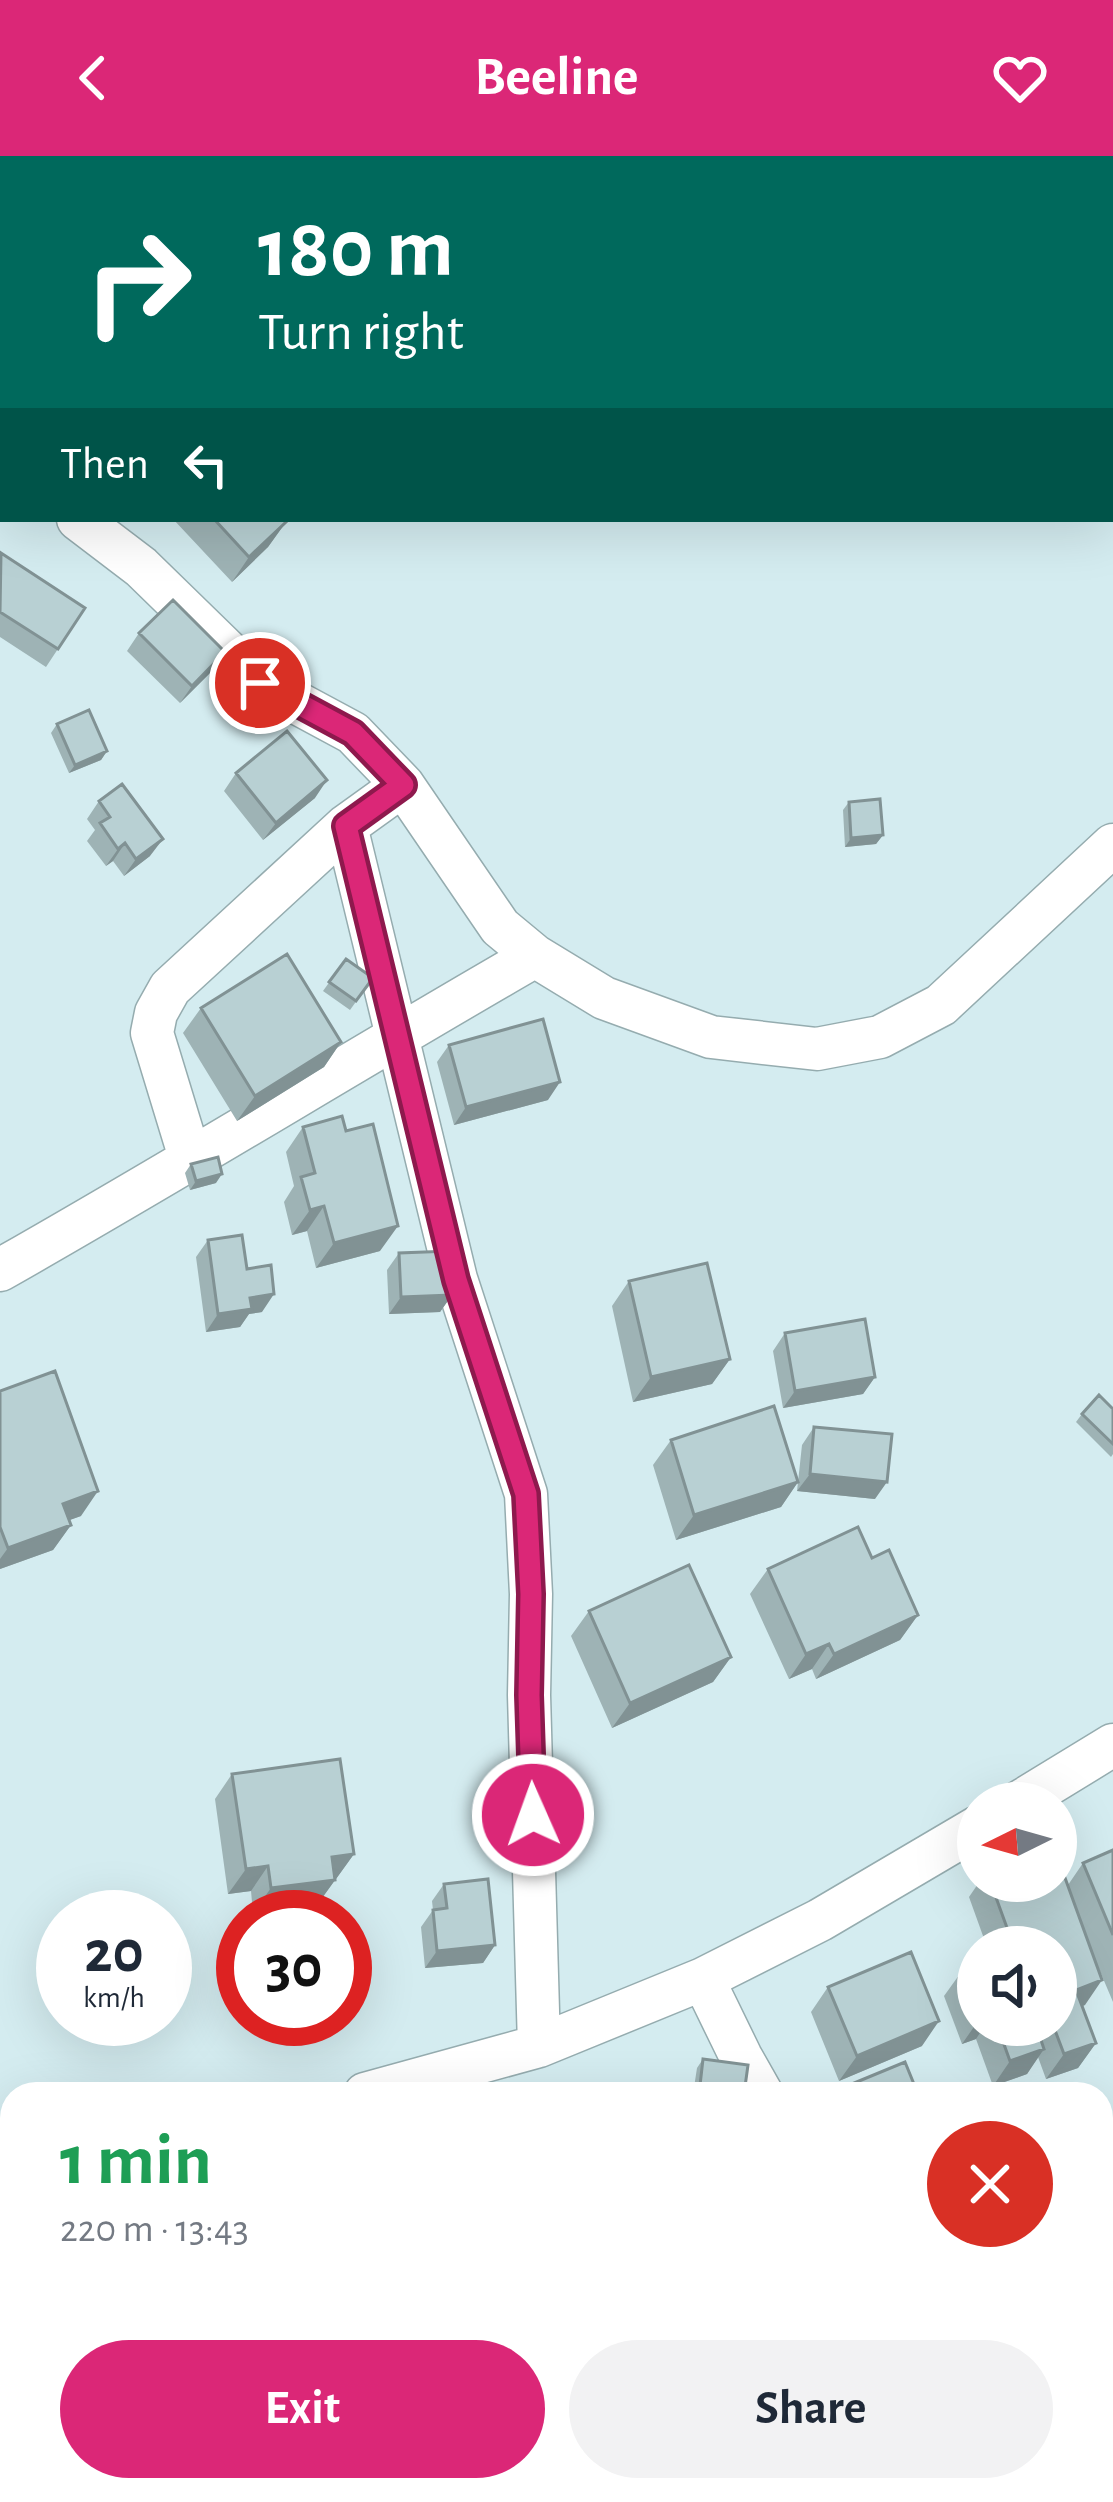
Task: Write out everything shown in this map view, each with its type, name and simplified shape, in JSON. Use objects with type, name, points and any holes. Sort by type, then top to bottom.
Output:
[{"type":"street","points":[[82,522],[141,567],[260,683],[353,733],[403,785],[500,927],[535,956],[604,998],[711,1036],[817,1049],[880,1037],[941,1005],[1113,845]]},
{"type":"street","points":[[191,1161],[152,1034],[156,1012],[170,988],[346,826],[403,785]]},
{"type":"street","points":[[346,826],[456,1280],[526,1494],[539,2046]]},
{"type":"street","points":[[0,1270],[535,956]]},
{"type":"street","points":[[1052,1782],[1113,1745]]},
{"type":"street","points":[[408,2082],[539,2046],[703,1979],[820,1920],[957,1839]]},
{"type":"street","points":[[703,1979],[756,2082]]},
{"type":"building","points":[[217,522],[286,522],[249,557]]},
{"type":"building","points":[[1,553],[85,608],[58,649],[0,612]]},
{"type":"building","points":[[173,600],[225,652],[192,686],[139,633]]},
{"type":"building","points":[[89,710],[107,751],[75,765],[57,724]]},
{"type":"building","points":[[287,731],[327,780],[276,823],[236,773]]},
{"type":"building","points":[[122,784],[163,839],[136,859],[125,843],[118,849],[100,823],[110,817],[99,801]]},
{"type":"building","points":[[880,799],[883,835],[851,838],[849,802]]},
{"type":"building","points":[[287,954],[341,1042],[255,1096],[201,1008]]},
{"type":"building","points":[[346,959],[373,978],[356,1001],[329,982]]},
{"type":"building","points":[[543,1019],[560,1082],[466,1107],[449,1045]]},
{"type":"building","points":[[342,1116],[346,1131],[373,1124],[398,1226],[334,1243],[324,1206],[310,1210],[301,1177],[315,1173],[303,1127]]},
{"type":"building","points":[[218,1157],[222,1174],[196,1181],[191,1164]]},
{"type":"building","points":[[242,1235],[247,1269],[271,1265],[274,1294],[250,1298],[252,1309],[218,1314],[208,1240]]},
{"type":"building","points":[[451,1251],[452,1295],[401,1297],[399,1253]]},
{"type":"building","points":[[707,1263],[730,1359],[651,1377],[629,1281]]},
{"type":"building","points":[[865,1319],[875,1377],[795,1391],[785,1333]]},
{"type":"building","points":[[55,1371],[98,1491],[63,1504],[71,1525],[8,1548],[0,1527],[0,1391]]},
{"type":"building","points":[[1099,1395],[1113,1409],[1113,1444],[1082,1414]]},
{"type":"building","points":[[774,1406],[798,1482],[694,1515],[671,1440]]},
{"type":"building","points":[[814,1427],[892,1434],[887,1482],[810,1474]]},
{"type":"building","points":[[858,1527],[872,1558],[889,1550],[918,1615],[834,1654],[829,1644],[806,1654],[768,1569]]},
{"type":"building","points":[[689,1565],[731,1657],[630,1703],[589,1611]]},
{"type":"building","points":[[340,1759],[354,1854],[332,1857],[335,1880],[271,1888],[268,1866],[246,1869],[232,1774]]},
{"type":"building","points":[[1113,1850],[1113,1935],[1083,1863]]},
{"type":"building","points":[[488,1879],[495,1945],[437,1951],[433,1910],[447,1908],[444,1884]]},
{"type":"building","points":[[998,1902],[1074,1902],[1102,1980],[1077,1990],[1077,1926],[1006,1926]]},
{"type":"building","points":[[911,1952],[939,2021],[857,2056],[828,1987]]},
{"type":"building","points":[[1077,1993],[1096,2043],[1064,2054],[1061,2046],[1077,2046]]},
{"type":"building","points":[[1005,2046],[1043,2046],[1044,2049],[1010,2061]]},
{"type":"building","points":[[703,2059],[748,2065],[746,2082],[700,2082]]},
{"type":"building","points":[[905,2062],[913,2082],[857,2082]]},
{"type":"route","points":[[260,683],[353,733],[403,785],[346,826],[456,1280],[526,1494],[533,1815]]}]
